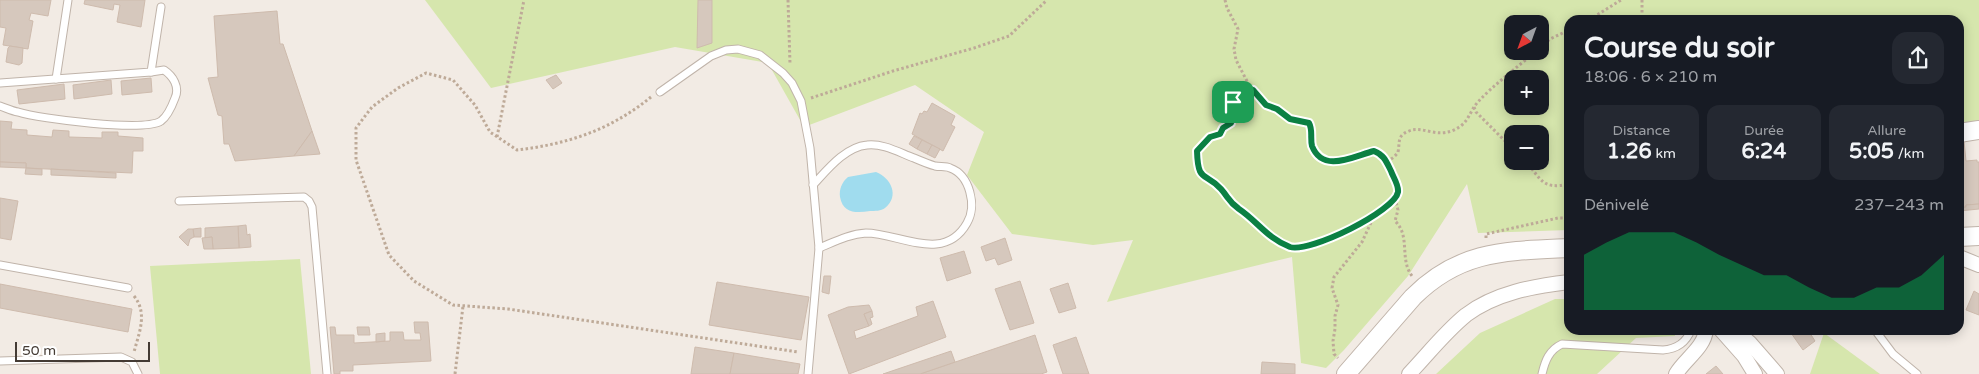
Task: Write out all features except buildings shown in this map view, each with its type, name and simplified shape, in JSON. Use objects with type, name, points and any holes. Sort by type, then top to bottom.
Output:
[{"type":"street","points":[[1964,132],[1979,130]]},
{"type":"street","points":[[1964,237],[1979,236]]},
{"type":"street","points":[[1348,372],[1422,288],[1453,267],[1488,254],[1564,248]]},
{"type":"street","points":[[1964,259],[1979,265]]},
{"type":"street","points":[[1410,374],[1452,327],[1478,307],[1519,291],[1564,283]]},
{"type":"street","points":[[1682,372],[1705,335]]},
{"type":"street","points":[[1725,335],[1744,356],[1755,374]]},
{"type":"street","points":[[1741,335],[1777,374]]},
{"type":"lane","points":[[56,79],[68,0]]},
{"type":"lane","points":[[151,72],[162,7]]},
{"type":"lane","points":[[660,92],[711,56],[726,50],[738,49],[760,55],[783,73],[792,83],[801,101],[810,148],[819,248],[808,374]]},
{"type":"lane","points":[[0,83],[164,70],[173,76],[178,92],[172,108],[162,121],[146,125],[99,125],[19,113],[0,106]]},
{"type":"lane","points":[[813,185],[843,156],[860,146],[874,144],[932,165],[949,167],[963,177],[971,199],[970,215],[967,223],[956,236],[940,243],[922,245],[885,235],[864,233],[854,234],[819,248]]},
{"type":"lane","points":[[179,201],[304,197],[311,204],[326,374]]},
{"type":"lane","points":[[0,265],[128,288]]},
{"type":"lane","points":[[1542,374],[1550,353],[1562,344],[1663,350],[1681,344],[1687,335]]},
{"type":"lane","points":[[1879,335],[1893,354],[1917,374]]},
{"type":"lane","points":[[0,362],[121,357],[132,362],[138,374]]},
{"type":"path","points":[[497,136],[524,0]]},
{"type":"path","points":[[788,0],[790,64],[793,73]]},
{"type":"path","points":[[801,101],[1009,36],[1047,0]]},
{"type":"path","points":[[1225,0],[1238,29],[1234,50],[1236,60],[1253,90],[1266,105],[1277,109],[1290,119],[1309,123],[1311,126],[1312,144],[1318,156],[1324,160],[1342,161],[1374,151],[1380,154],[1387,162],[1396,182],[1398,191],[1395,198],[1374,216],[1337,237],[1316,244],[1292,248],[1268,236],[1246,214],[1228,202],[1221,189],[1201,175],[1197,163],[1197,151],[1210,137],[1220,134],[1223,128],[1231,123],[1233,102],[1253,90]]},
{"type":"path","points":[[1597,15],[1621,0]]},
{"type":"path","points":[[1642,0],[1642,15]]},
{"type":"path","points":[[1549,40],[1564,32]]},
{"type":"path","points":[[1387,162],[1398,153],[1401,136],[1406,132],[1415,128],[1434,133],[1448,132],[1461,126],[1478,102],[1526,60]]},
{"type":"path","points":[[660,92],[619,119],[589,133],[547,146],[517,150],[490,132],[475,105],[453,80],[426,73],[398,88],[372,107],[356,128],[356,160],[390,255],[414,281],[453,305],[508,309],[809,354]]},
{"type":"path","points":[[1474,107],[1476,112],[1504,140]]},
{"type":"path","points":[[1533,170],[1542,181],[1554,187],[1564,185]]},
{"type":"path","points":[[1395,198],[1398,210],[1395,221],[1400,225],[1402,233],[1406,268],[1422,288]]},
{"type":"path","points":[[1348,372],[1334,354],[1335,316],[1338,305],[1332,288],[1334,276],[1362,242],[1374,216]]},
{"type":"path","points":[[1488,254],[1486,234],[1564,218]]},
{"type":"path","points":[[128,288],[137,300],[143,321],[132,362]]},
{"type":"path","points":[[455,374],[463,306]]},
{"type":"green space","points":[[425,0],[1979,0],[1979,121],[1964,123],[1964,15],[1564,15],[1564,230],[1478,233],[1467,184],[1408,276],[1326,368],[1301,363],[1292,257],[1107,302],[1133,240],[1093,245],[1012,234],[967,175],[984,132],[915,85],[804,127],[768,63],[675,47],[491,88]]},
{"type":"green space","points":[[300,259],[311,374],[160,374],[150,266]]},
{"type":"green space","points":[[1555,299],[1564,299],[1564,335],[1675,336],[1636,338],[1597,374],[1436,374],[1480,333]]},
{"type":"green space","points":[[1823,335],[1827,335],[1880,374],[1810,374]]},
{"type":"water","points":[[876,172],[886,178],[892,188],[893,193],[890,203],[878,211],[856,212],[844,207],[840,197],[844,181],[848,177]]},
{"type":"route","points":[[1253,90],[1266,105],[1277,109],[1290,119],[1309,123],[1311,126],[1312,144],[1318,156],[1324,160],[1342,161],[1374,151],[1380,154],[1386,160],[1396,182],[1398,191],[1395,198],[1374,216],[1337,237],[1316,244],[1292,248],[1268,236],[1246,214],[1228,202],[1221,189],[1201,175],[1197,163],[1197,151],[1210,137],[1220,134],[1223,128],[1231,123],[1233,102],[1253,90]]}]
